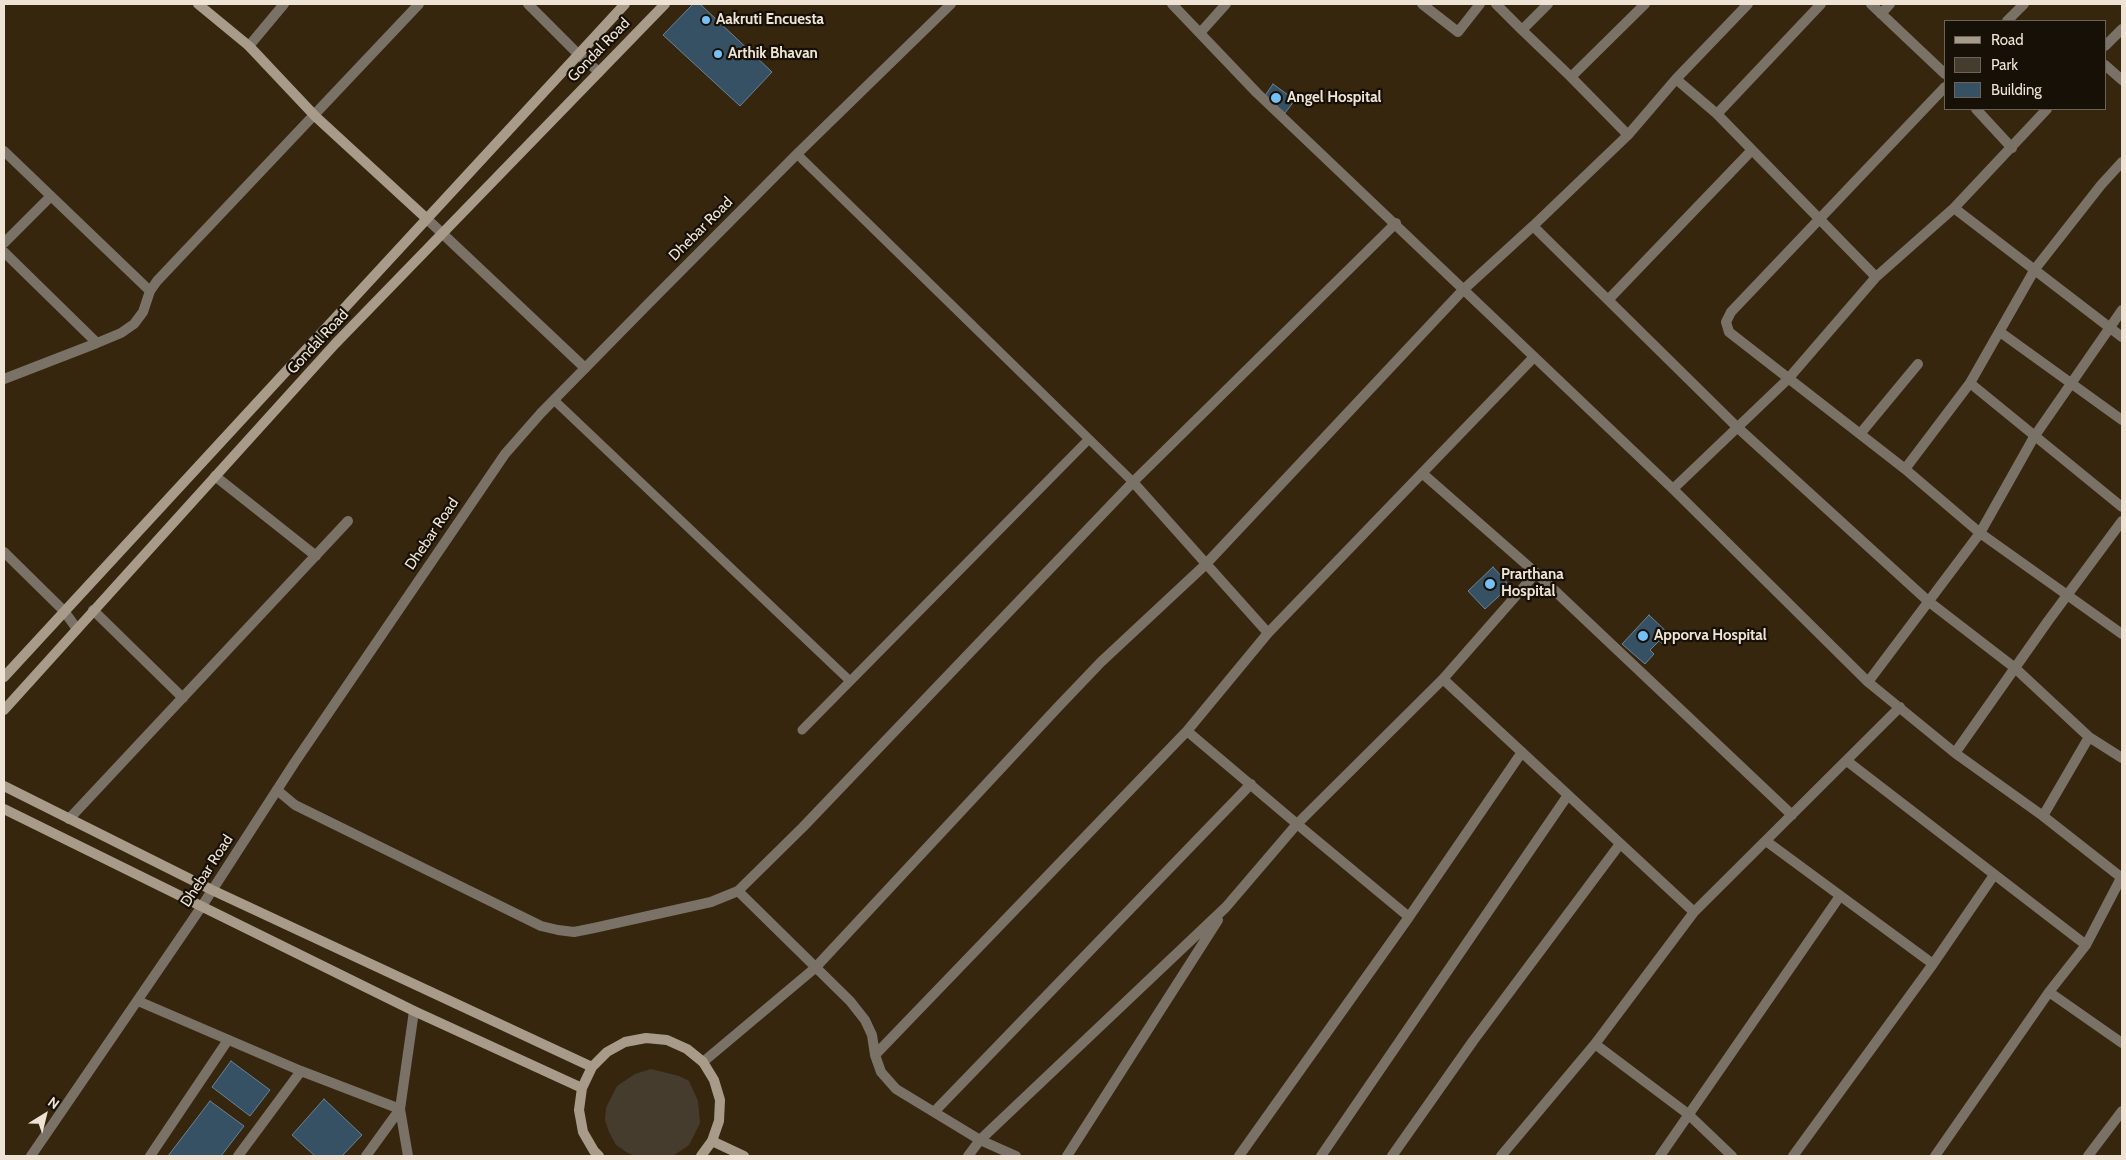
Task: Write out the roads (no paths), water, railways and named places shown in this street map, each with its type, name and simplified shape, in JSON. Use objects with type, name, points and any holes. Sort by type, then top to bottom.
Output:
[{"type":"main road","points":[[198,4],[249,46],[315,116],[427,219]]},
{"type":"main road","name":"Gondal Road","points":[[4,677],[625,4]]},
{"type":"main road","name":"Gondal Road","points":[[4,710],[335,344],[444,234],[665,4]]},
{"type":"main road","points":[[4,786],[212,890],[592,1067]]},
{"type":"main road","points":[[4,809],[414,1011],[582,1088]]},
{"type":"main road","points":[[599,1156],[583,1132],[579,1110],[582,1088],[592,1067],[607,1052],[626,1042],[646,1038],[667,1040],[687,1048],[703,1062],[714,1080],[720,1100],[719,1121],[712,1141],[701,1156]]},
{"type":"main road","points":[[712,1141],[744,1156]]},
{"type":"street","points":[[249,46],[284,4]]},
{"type":"street","points":[[4,379],[97,343],[120,333],[134,324],[143,312],[150,291],[157,281],[419,4]]},
{"type":"street","points":[[528,4],[579,55],[599,72]]},
{"type":"street","name":"Dhebar Road","points":[[31,1156],[138,1001],[277,790],[505,454],[585,368],[797,154],[951,4]]},
{"type":"street","points":[[1172,4],[1257,93],[1396,223],[1673,489],[1868,682],[1955,753],[2043,816],[2122,877],[2086,945],[2050,992],[1935,1156]]},
{"type":"street","points":[[1200,33],[1226,4]]},
{"type":"street","points":[[1422,4],[1458,32],[1480,4]]},
{"type":"street","points":[[1496,4],[1628,135]]},
{"type":"street","points":[[1522,30],[1548,4]]},
{"type":"street","points":[[1571,77],[1645,4]]},
{"type":"street","points":[[703,1062],[815,968],[1101,662],[1205,564],[1464,290],[1628,135],[1676,79],[1748,4]]},
{"type":"street","points":[[1717,114],[1821,4]]},
{"type":"street","points":[[1871,4],[1944,73]]},
{"type":"street","points":[[1881,14],[1890,4]]},
{"type":"street","points":[[2008,20],[2024,4]]},
{"type":"street","points":[[2106,45],[2122,29]]},
{"type":"street","points":[[2106,66],[2122,80]]},
{"type":"street","points":[[1676,79],[1717,114],[1876,277]]},
{"type":"street","points":[[1944,88],[1731,312],[1726,322],[1730,332],[1905,469],[1980,532],[2122,634]]},
{"type":"street","points":[[1977,110],[2012,148]]},
{"type":"street","points":[[1673,489],[1788,379],[1876,277],[1954,208],[2046,110]]},
{"type":"street","points":[[1608,300],[1752,150]]},
{"type":"street","points":[[4,153],[150,291]]},
{"type":"street","points":[[1905,469],[1970,383],[2035,269],[2101,185],[2122,162]]},
{"type":"street","points":[[4,244],[51,196]]},
{"type":"street","points":[[1954,208],[2122,337]]},
{"type":"street","points":[[427,219],[585,368]]},
{"type":"street","points":[[277,790],[295,805],[541,926],[558,930],[574,932],[594,928],[711,902],[738,891],[803,827],[1133,482],[1396,223]]},
{"type":"street","points":[[1533,226],[1737,427],[1928,601],[2015,668],[2089,737],[2122,758]]},
{"type":"street","points":[[4,252],[97,343]]},
{"type":"street","points":[[1868,682],[1980,532],[2034,437],[2122,310]]},
{"type":"street","points":[[2000,332],[2122,420]]},
{"type":"street","points":[[875,1055],[1187,731],[1268,633],[1534,356]]},
{"type":"street","points":[[1860,434],[1918,364]]},
{"type":"street","points":[[1970,383],[2122,508]]},
{"type":"street","points":[[1422,472],[1536,573],[1792,815]]},
{"type":"street","points":[[215,476],[316,556]]},
{"type":"street","points":[[1133,482],[1268,633]]},
{"type":"street","points":[[69,819],[348,521]]},
{"type":"street","points":[[1955,753],[2122,522]]},
{"type":"street","points":[[4,552],[64,611],[77,629]]},
{"type":"street","points":[[968,1156],[980,1140],[1226,907],[1297,824],[1444,679],[1536,573]]},
{"type":"street","points":[[93,610],[183,698]]},
{"type":"street","points":[[1444,679],[1694,912]]},
{"type":"street","points":[[1501,1156],[1594,1044],[1694,912],[1900,708]]},
{"type":"street","points":[[1187,731],[1409,916]]},
{"type":"street","points":[[2043,816],[2089,737]]},
{"type":"street","points":[[1239,1156],[1409,916],[1522,752]]},
{"type":"street","points":[[1847,760],[2086,945]]},
{"type":"street","points":[[934,1112],[1251,784]]},
{"type":"street","points":[[1321,1156],[1568,795]]},
{"type":"street","points":[[1766,841],[1933,964]]},
{"type":"street","points":[[1392,1156],[1468,1049],[1620,844]]},
{"type":"street","points":[[1793,1156],[1933,964],[1994,875]]},
{"type":"street","points":[[738,891],[850,1001],[865,1020],[872,1035],[875,1055],[881,1072],[896,1089],[980,1140],[1016,1156]]},
{"type":"street","points":[[1660,1156],[1840,896]]},
{"type":"street","points":[[1067,1156],[1226,907]]},
{"type":"street","points":[[2050,992],[2122,1042]]},
{"type":"street","points":[[138,1001],[301,1071],[400,1109]]},
{"type":"street","points":[[408,1156],[400,1109],[414,1011]]},
{"type":"street","points":[[150,1156],[228,1040]]},
{"type":"street","points":[[1594,1044],[1688,1114],[1732,1156]]},
{"type":"street","points":[[238,1156],[301,1071]]},
{"type":"street","points":[[366,1156],[400,1109]]},
{"type":"street","points":[[2088,1156],[2122,1111]]},
{"type":"lane","points":[[797,154],[1133,482]]},
{"type":"lane","points":[[554,400],[850,681]]},
{"type":"lane","points":[[802,730],[1089,439]]},
{"type":"place","name":"Aakruti Encuesta","points":[[706,20]]},
{"type":"place","name":"Arthik Bhavan","points":[[718,54]]},
{"type":"place","name":"Angel Hospital","points":[[1276,98]]},
{"type":"place","name":"Prarthana Hospital","points":[[1490,584]]},
{"type":"place","name":"Apporva Hospital","points":[[1643,636]]}]
